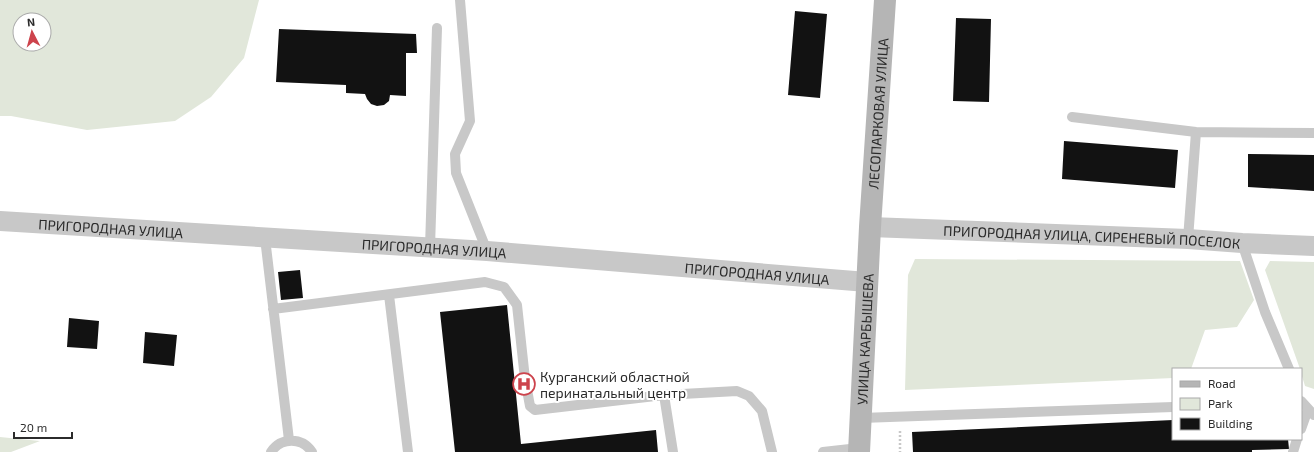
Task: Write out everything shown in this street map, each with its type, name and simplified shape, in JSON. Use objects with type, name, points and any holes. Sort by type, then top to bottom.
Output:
[{"type":"main road","name":"ЛЕСОПАРКОВАЯ УЛИЦА","points":[[870,227],[884,0]]},
{"type":"main road","name":"УЛИЦА КАРБЫШЕВА","points":[[859,450],[870,227]]},
{"type":"street","name":"ПРИГОРОДНАЯ УЛИЦА","points":[[0,221],[487,251],[868,282]]},
{"type":"street","name":"ПРИГОРОДНАЯ УЛИЦА, СИРЕНЕВЫЙ ПОСЕЛОК","points":[[870,227],[1188,239],[1314,246]]},
{"type":"lane","points":[[460,0],[470,121],[455,154],[456,173],[487,251]]},
{"type":"lane","points":[[430,247],[437,28]]},
{"type":"lane","points":[[1072,118],[1196,132],[1314,133]]},
{"type":"lane","points":[[1188,239],[1196,132]]},
{"type":"lane","points":[[265,238],[289,440]]},
{"type":"lane","points":[[1242,243],[1265,312],[1289,368]]},
{"type":"lane","points":[[273,309],[485,282],[504,287],[518,305],[525,379],[530,406],[534,410],[664,395],[737,391],[749,396],[762,411],[772,452]]},
{"type":"lane","points":[[389,295],[408,452]]},
{"type":"lane","points":[[664,395],[673,452]]},
{"type":"lane","points":[[1302,402],[1311,412],[1302,427]]},
{"type":"lane","points":[[861,418],[1172,407]]},
{"type":"lane","points":[[271,452],[281,443],[289,440],[298,441],[305,444],[312,452]]},
{"type":"lane","points":[[1293,452],[1297,440]]},
{"type":"lane","points":[[823,452],[859,450]]},
{"type":"path","points":[[900,416],[900,452]]},
{"type":"green space","points":[[0,0],[259,0],[244,58],[211,97],[175,121],[87,130],[11,116],[0,116]]},
{"type":"green space","points":[[915,259],[1240,261],[1254,300],[1237,327],[1205,330],[1191,368],[1172,368],[1172,378],[905,390],[908,275]]},
{"type":"green space","points":[[1270,261],[1314,262],[1314,389],[1305,386],[1302,376],[1302,368],[1300,368],[1265,270]]},
{"type":"green space","points":[[0,437],[40,441],[11,452],[0,452]]},
{"type":"building","points":[[795,11],[827,14],[820,98],[788,95]]},
{"type":"building","points":[[956,18],[991,19],[989,102],[953,101]]},
{"type":"building","points":[[279,29],[416,34],[417,53],[406,53],[406,96],[390,95],[389,101],[384,105],[377,106],[371,104],[365,94],[346,93],[346,85],[276,82]]},
{"type":"building","points":[[1064,141],[1178,150],[1175,188],[1062,179]]},
{"type":"building","points":[[1248,154],[1314,155],[1314,191],[1248,187]]},
{"type":"building","points":[[300,270],[303,298],[281,300],[278,272]]},
{"type":"building","points":[[507,305],[521,444],[656,430],[658,452],[455,452],[440,312]]},
{"type":"building","points":[[69,318],[99,321],[97,349],[67,347]]},
{"type":"building","points":[[145,332],[177,335],[174,366],[143,363]]},
{"type":"building","points":[[1172,420],[1172,440],[1288,440],[1289,449],[1252,450],[1252,452],[913,452],[912,432]]},
{"type":"place","name":"Курганский областной перинатальный центр","points":[[524,384]]}]
